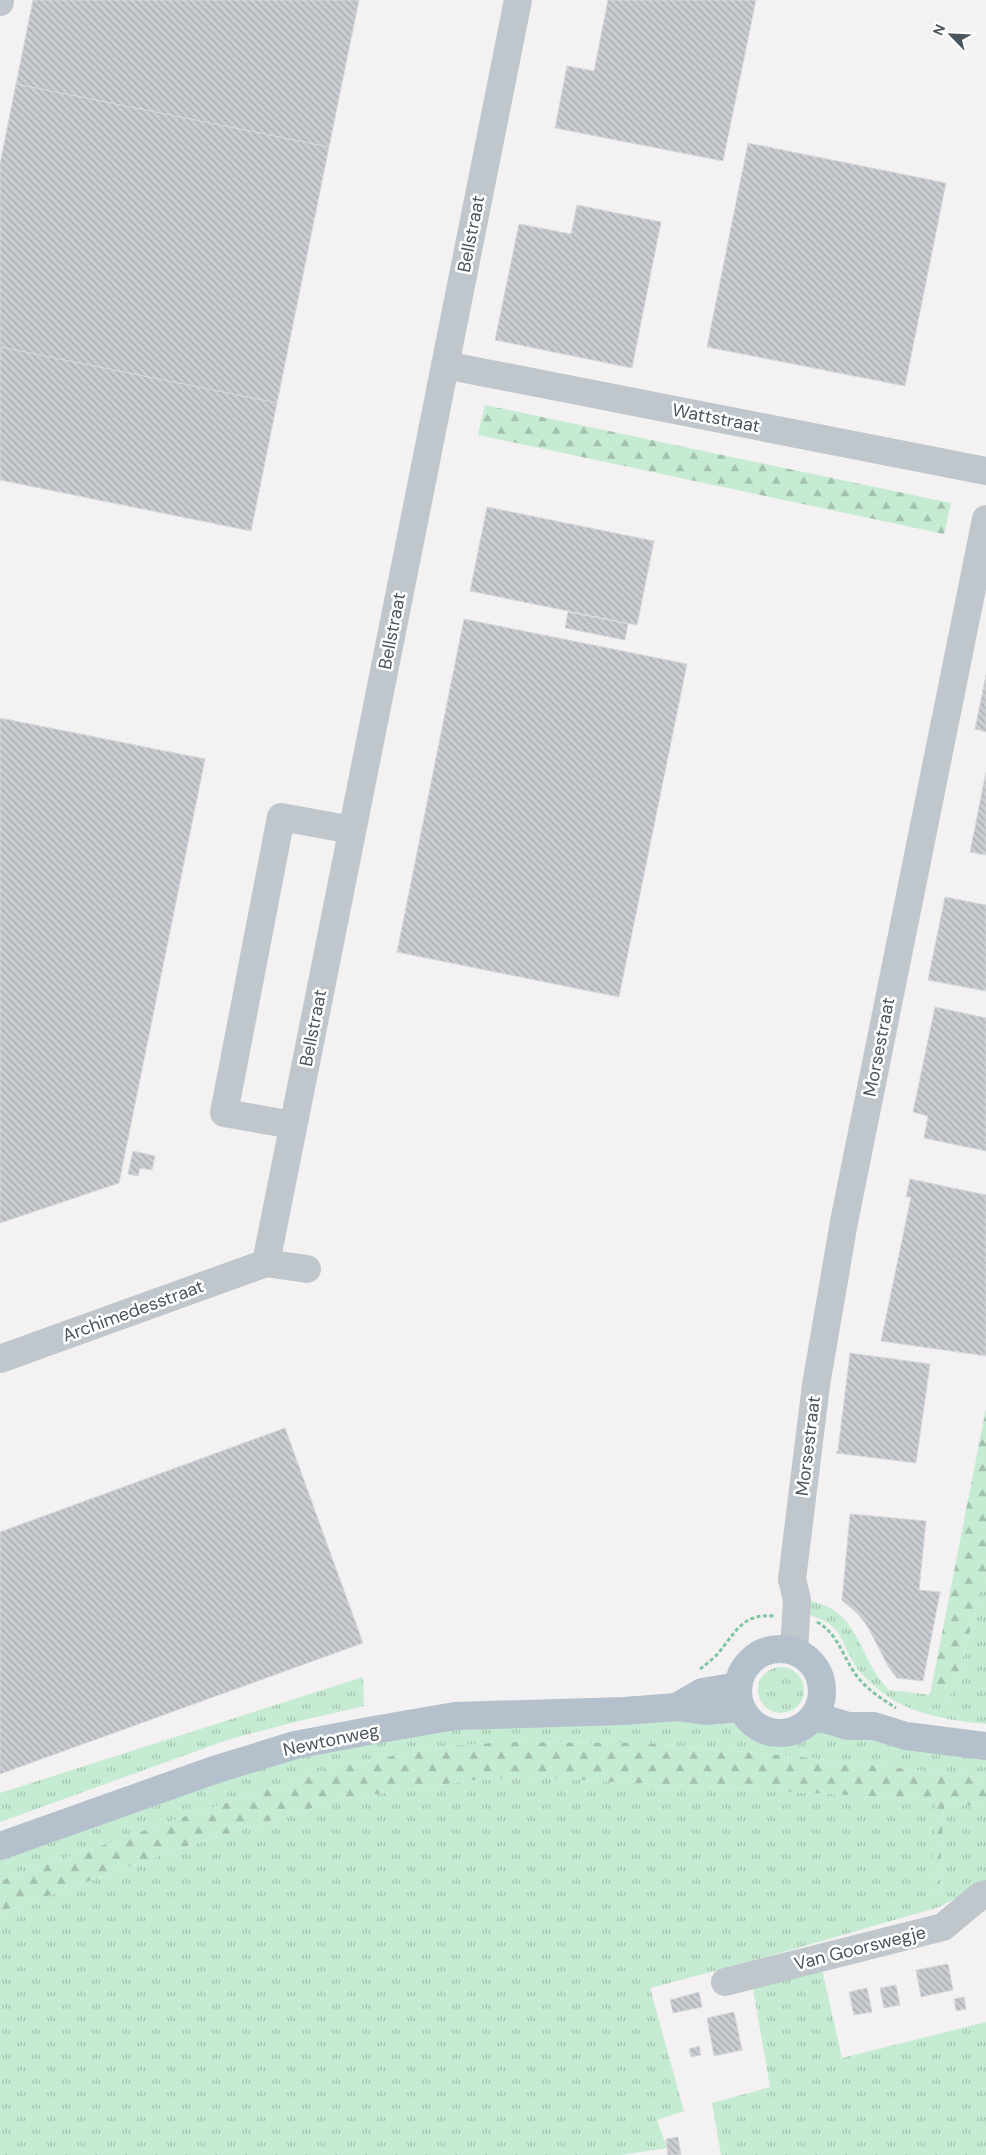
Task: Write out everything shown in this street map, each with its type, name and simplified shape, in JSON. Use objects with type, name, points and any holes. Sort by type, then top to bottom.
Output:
[{"type":"main road","points":[[784,1650],[804,1656],[813,1663],[819,1673],[822,1684],[819,1706],[804,1726],[791,1732],[776,1734],[762,1729],[750,1720],[740,1697],[742,1672],[750,1661],[762,1653],[784,1650]]},
{"type":"main road","name":"Newtonweg","points":[[0,1846],[214,1770],[295,1745],[455,1716],[624,1711],[677,1706],[702,1692],[740,1697]]},
{"type":"main road","points":[[819,1706],[854,1708],[874,1726],[906,1736],[986,1746]]},
{"type":"street","name":"Bellstraat","points":[[266,1262],[518,0]]},
{"type":"street","name":"Wattstraat","points":[[445,365],[986,471]]},
{"type":"street","name":"Morsestraat","points":[[784,1650],[797,1600],[792,1579],[816,1385],[844,1222],[986,519]]},
{"type":"street","points":[[293,1125],[224,1113],[281,817],[352,830]]},
{"type":"street","points":[[266,1262],[307,1269]]},
{"type":"street","name":"Archimedesstraat","points":[[0,1359],[266,1262]]},
{"type":"street","name":"Van Goorswegje","points":[[725,1982],[943,1927],[980,1896],[986,1894]]},
{"type":"green space","points":[[485,405],[951,503],[944,534],[478,435]]},
{"type":"green space","points":[[986,1408],[986,1572],[954,1690],[950,1697],[930,1695]]},
{"type":"green space","points":[[986,1572],[986,1724],[934,1716],[903,1705],[889,1697],[875,1687],[854,1664],[836,1630],[818,1618],[804,1614],[805,1600],[820,1603],[841,1616],[856,1636],[874,1671],[888,1690],[950,1697],[954,1690]]},
{"type":"green space","points":[[781,1667],[794,1671],[800,1677],[804,1690],[800,1703],[794,1709],[781,1713],[768,1709],[762,1703],[758,1690],[762,1677],[768,1671]]},
{"type":"green space","points":[[363,1677],[364,1706],[230,1739],[0,1822],[0,1793]]},
{"type":"green space","points":[[693,1719],[739,1721],[757,1736],[771,1741],[792,1740],[821,1729],[842,1731],[894,1746],[986,1757],[986,1778],[792,1756],[641,1743],[503,1742],[430,1748],[333,1768],[192,1814],[0,1881],[0,1857],[245,1770],[424,1730]]},
{"type":"green space","points":[[503,1742],[641,1743],[792,1756],[986,1778],[986,1807],[947,1803],[944,1808],[938,1901],[931,1901],[936,1800],[527,1777],[475,1780],[341,1799],[175,1850],[0,1913],[0,1881],[192,1814],[333,1768],[430,1748]]},
{"type":"green space","points":[[527,1777],[937,1800],[931,1901],[938,1900],[944,1808],[947,1803],[986,1807],[986,1883],[939,1907],[749,1962],[650,1988],[684,2111],[657,2120],[667,2148],[621,2155],[0,2155],[0,1913],[175,1850],[341,1799],[475,1780]]},
{"type":"green space","points":[[821,1965],[842,2058],[986,2022],[986,2155],[721,2155],[712,2103],[770,2087],[752,1983]]},
{"type":"building","points":[[33,0],[359,0],[329,147],[16,84]]},
{"type":"building","points":[[608,0],[756,0],[723,161],[555,128],[567,66],[594,71]]},
{"type":"building","points":[[16,84],[329,147],[277,403],[0,347],[0,164]]},
{"type":"building","points":[[748,143],[946,183],[905,386],[707,347]]},
{"type":"building","points":[[577,205],[661,222],[632,368],[495,340],[519,224],[571,234]]},
{"type":"building","points":[[0,347],[277,403],[251,531],[0,480]]},
{"type":"building","points":[[487,507],[654,541],[637,625],[470,591]]},
{"type":"building","points":[[568,612],[628,624],[625,640],[565,628]]},
{"type":"building","points":[[464,619],[687,664],[619,997],[397,952]]},
{"type":"building","points":[[986,675],[986,732],[975,729]]},
{"type":"building","points":[[0,718],[205,759],[119,1183],[0,1223]]},
{"type":"building","points":[[986,772],[986,855],[970,852]]},
{"type":"building","points":[[945,897],[986,905],[986,991],[928,980]]},
{"type":"building","points":[[935,1007],[986,1018],[986,1151],[924,1138],[928,1116],[913,1112]]},
{"type":"building","points":[[133,1151],[155,1156],[152,1170],[140,1168],[138,1176],[128,1174]]},
{"type":"building","points":[[910,1179],[986,1195],[986,1356],[881,1341],[911,1197],[906,1197]]},
{"type":"building","points":[[850,1353],[930,1364],[916,1463],[836,1453],[838,1450]]},
{"type":"building","points":[[285,1428],[363,1643],[0,1774],[0,1532]]},
{"type":"building","points":[[850,1514],[926,1521],[919,1590],[940,1592],[923,1681],[897,1678],[888,1666],[868,1627],[858,1614],[842,1600]]},
{"type":"building","points":[[948,1964],[953,1990],[921,1997],[916,1970]]},
{"type":"building","points":[[896,1985],[900,2005],[884,2008],[880,1988]]},
{"type":"building","points":[[867,1988],[872,2012],[854,2015],[849,1992]]},
{"type":"building","points":[[699,1992],[702,2007],[673,2013],[670,2000]]},
{"type":"building","points":[[964,1997],[966,2009],[956,2011],[954,1999]]},
{"type":"building","points":[[734,2012],[742,2050],[714,2056],[707,2018]]},
{"type":"building","points":[[699,2046],[701,2055],[691,2057],[689,2049]]},
{"type":"building","points":[[678,2137],[681,2155],[668,2155],[666,2139]]}]
